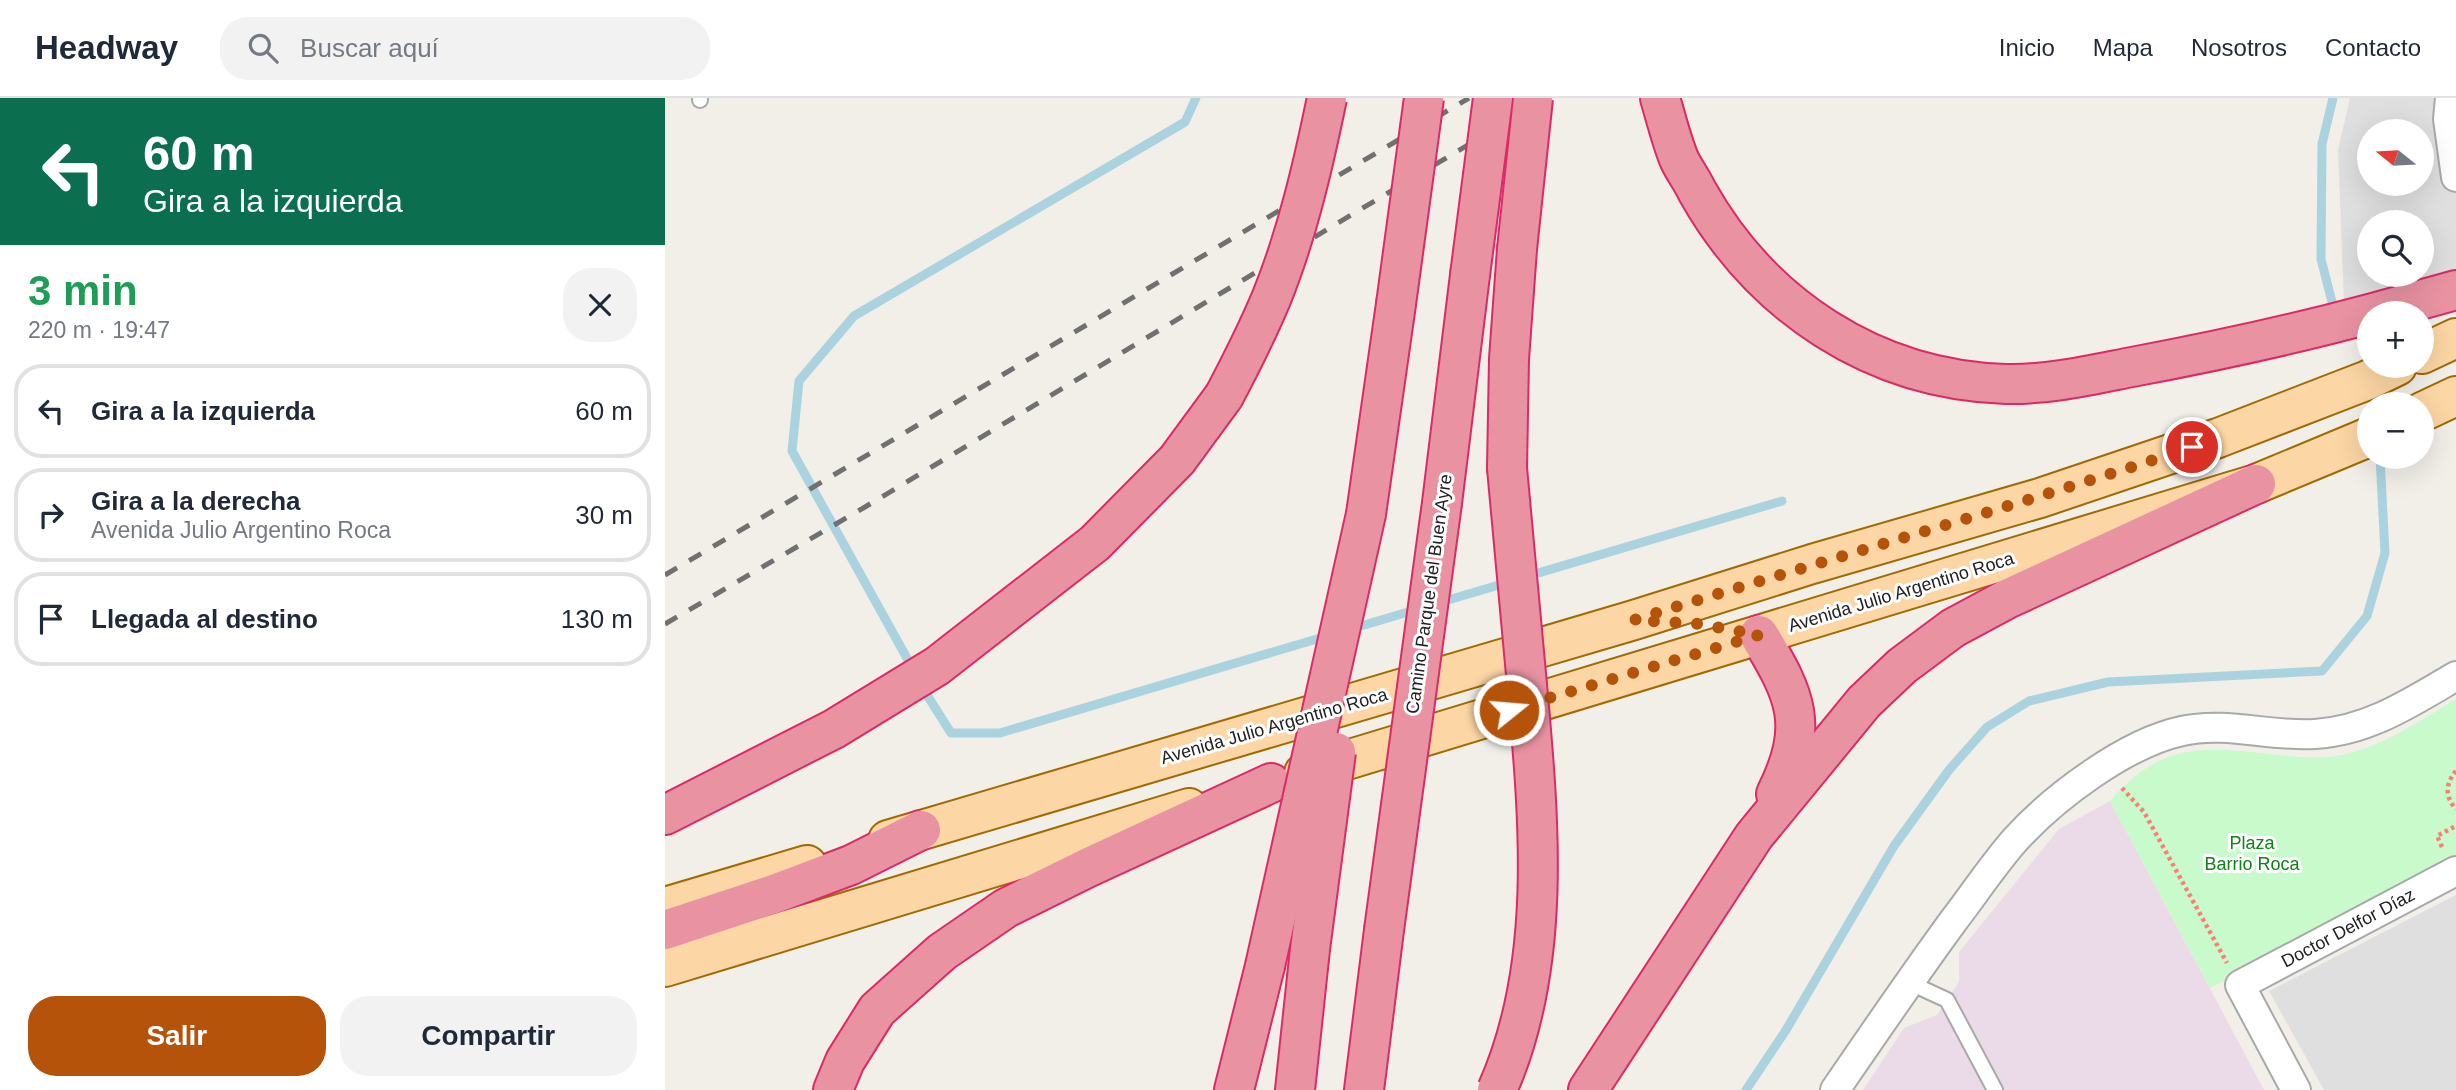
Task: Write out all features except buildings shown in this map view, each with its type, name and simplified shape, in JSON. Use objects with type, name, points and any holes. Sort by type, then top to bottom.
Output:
[{"type":"highway","points":[[665,815],[834,729],[937,666],[1095,543],[1177,460],[1224,396],[1271,298],[1313,166],[1327,98]]},
{"type":"highway","points":[[1295,1090],[1310,949],[1367,508],[1424,98]]},
{"type":"highway","name":"Camino Parque del Buen Ayre","points":[[1364,1090],[1493,98]]},
{"type":"highway","points":[[1497,1090],[1520,1024],[1530,969],[1539,858],[1537,790],[1507,468],[1509,359],[1517,249],[1533,98]]},
{"type":"highway","points":[[1660,98],[1680,159],[1709,211],[1739,254],[1779,295],[1822,328],[1877,357],[1943,377],[2007,384],[2070,379],[2206,354],[2357,317]]},
{"type":"highway","points":[[2417,301],[2456,290]]},
{"type":"highway","points":[[1588,1090],[1754,836],[1864,702],[1902,666],[1952,628],[2019,593],[2256,484]]},
{"type":"highway","points":[[1234,1090],[1265,965],[1367,508]]},
{"type":"highway","points":[[1754,836],[1786,773],[1797,729],[1792,696],[1759,635]]},
{"type":"highway","points":[[833,1090],[845,1061],[877,1010],[942,952],[1006,908],[1271,783]]},
{"type":"highway","points":[[665,930],[851,865],[921,830]]},
{"type":"main road","points":[[2434,348],[2456,338]]},
{"type":"main road","name":"Avenida Julio Argentino Roca","points":[[665,907],[2040,498],[2218,438],[2372,378]]},
{"type":"main road","points":[[2434,406],[2456,396]]},
{"type":"main road","name":"Avenida Julio Argentino Roca","points":[[665,967],[2256,484],[2357,442]]},
{"type":"main road","points":[[1634,620],[1700,624],[1759,635]]},
{"type":"street","points":[[2450,98],[2448,119],[2456,177]]},
{"type":"street","points":[[1835,1090],[1908,982],[2014,841],[2045,811],[2103,768],[2138,746],[2186,730],[2209,728],[2315,734],[2341,731],[2396,710],[2456,676]]},
{"type":"street","name":"Doctor Delfor Díaz","points":[[2240,985],[2456,871]]},
{"type":"street","points":[[2240,985],[2296,1090]]},
{"type":"lane","points":[[1908,982],[1947,1000],[1995,1090]]},
{"type":"path","points":[[2103,768],[2144,812],[2240,985]]},
{"type":"path","points":[[2456,771],[2447,788],[2450,803],[2456,809]]},
{"type":"shaded area","points":[[2350,98],[2456,98],[2456,273],[2434,279],[2434,210],[2357,210],[2357,287],[2404,287],[2344,303],[2338,150]]},
{"type":"shaded area","points":[[2110,801],[2264,1090],[1863,1090],[1904,1028],[1937,1015],[1959,982],[1959,952],[2059,829]]},
{"type":"shaded area","points":[[2456,895],[2456,1090],[2324,1090],[2269,991]]},
{"type":"green space","name":"Plaza Barrio Roca","points":[[2456,699],[2456,860],[2210,988],[2110,801],[2129,781],[2148,767],[2186,752],[2228,750],[2307,757],[2337,756],[2384,741]]},
{"type":"waterway","points":[[908,660],[792,451],[799,381],[854,316],[1185,122],[1196,98]]},
{"type":"waterway","points":[[2332,302],[2321,259],[2322,144],[2333,98]]},
{"type":"waterway","points":[[1746,1090],[1786,1030],[1894,846],[1949,770],[1987,727],[2029,701],[2108,682],[2322,671],[2367,616],[2385,553],[2381,469]]},
{"type":"waterway","points":[[1525,577],[1782,501]]},
{"type":"waterway","points":[[1438,603],[1509,582]]},
{"type":"waterway","points":[[1351,629],[1418,609]]},
{"type":"waterway","points":[[927,695],[951,733],[1000,733],[1327,636]]},
{"type":"railway","points":[[665,575],[1469,98]]},
{"type":"railway","points":[[665,624],[1546,98]]},
{"type":"route","points":[[1509,710],[1759,635],[1700,624],[1634,620],[1812,564],[2040,498],[2192,447]]}]
